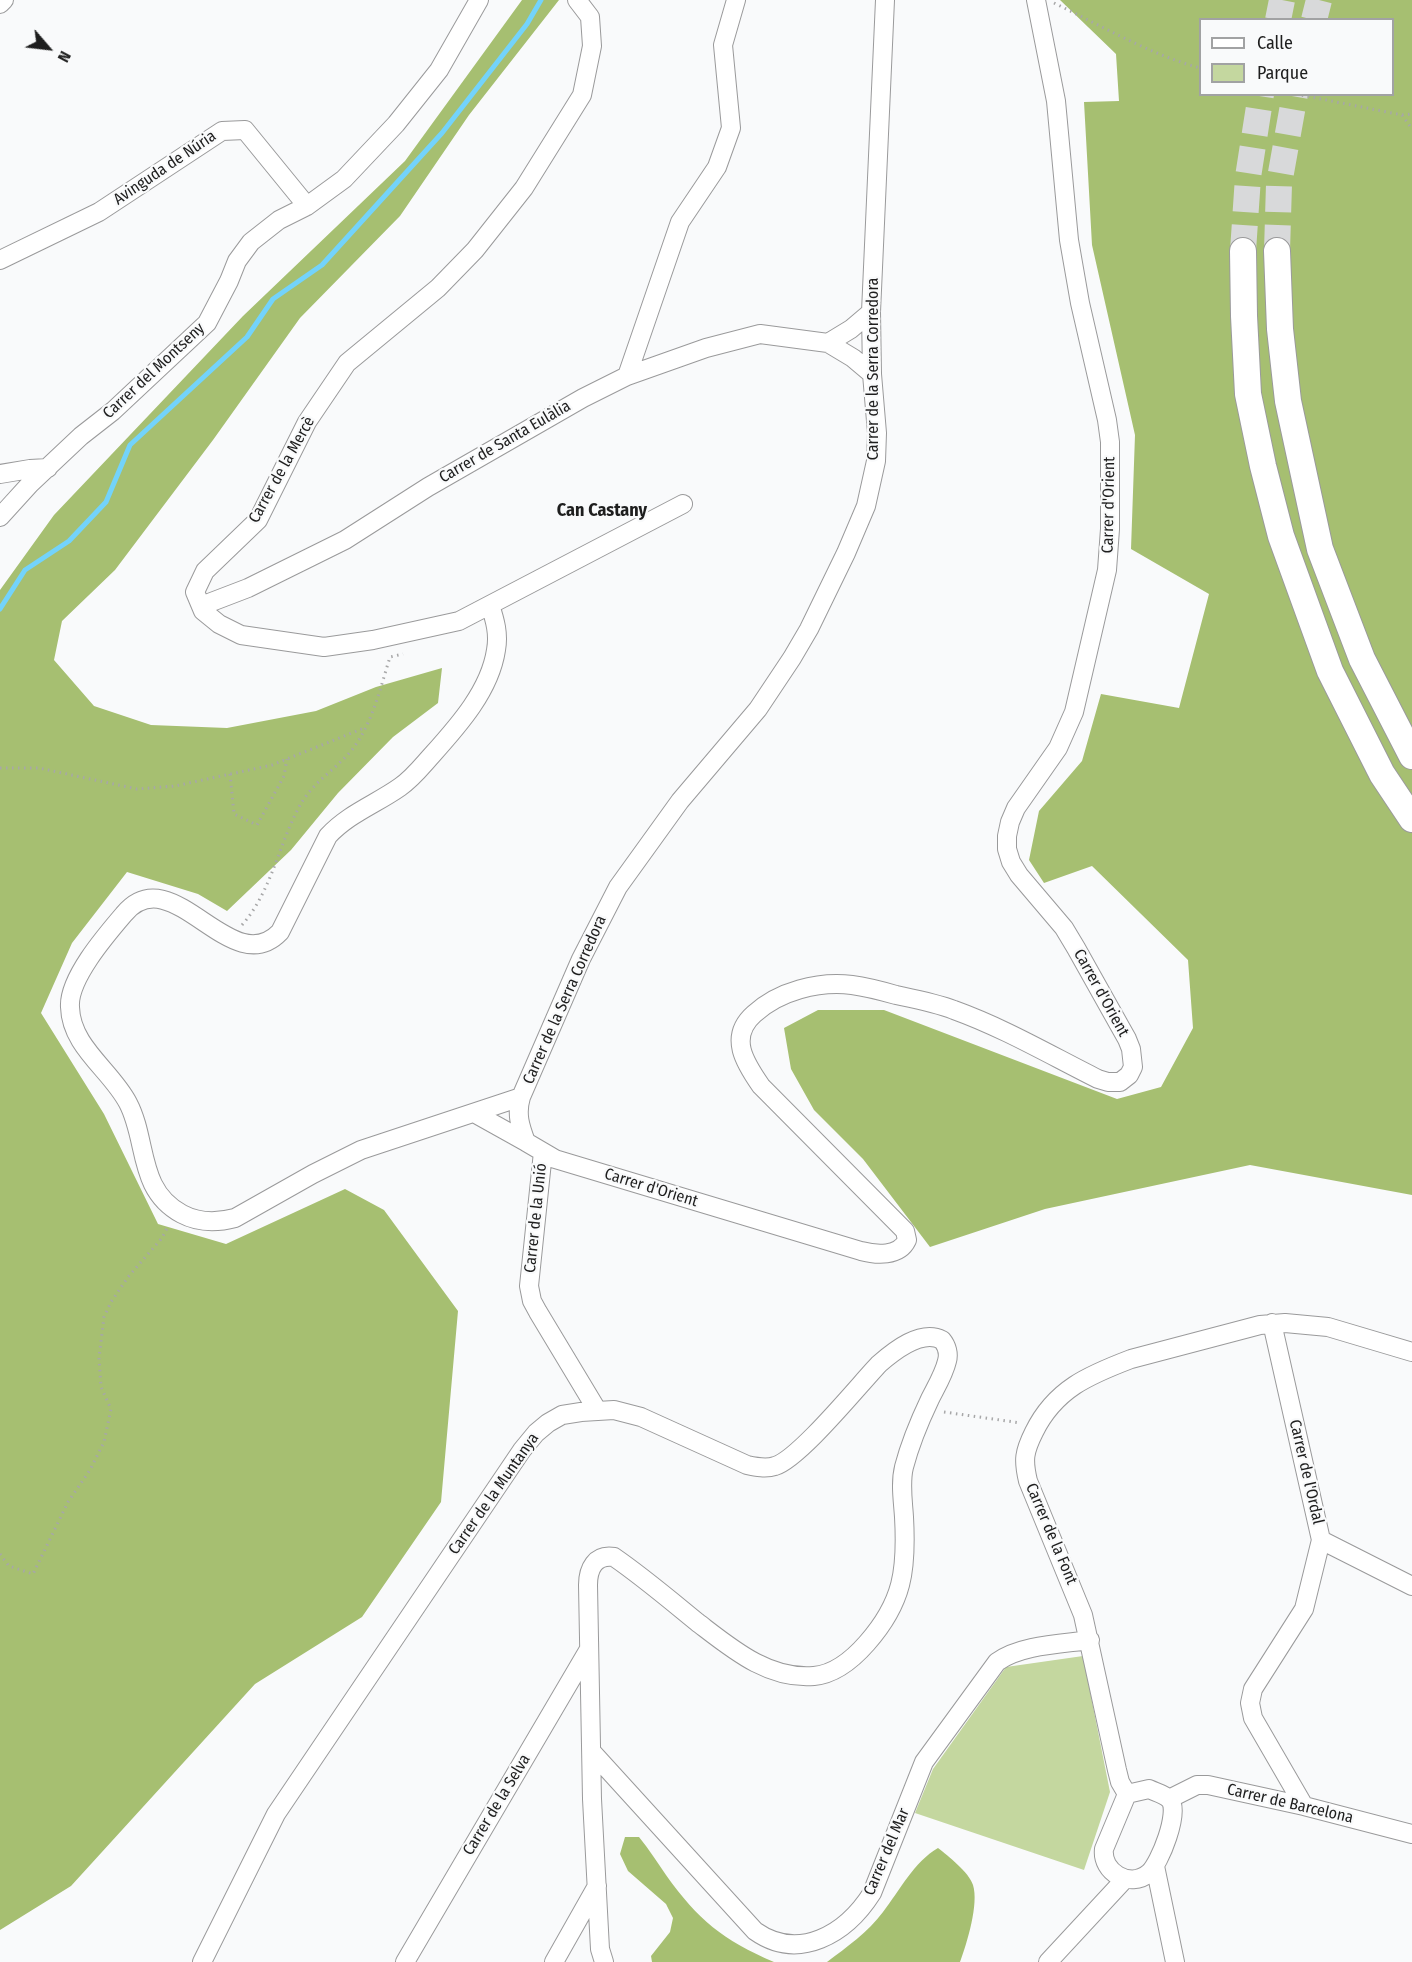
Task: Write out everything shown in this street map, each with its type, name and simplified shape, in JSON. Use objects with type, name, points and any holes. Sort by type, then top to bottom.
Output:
[{"type":"highway","points":[[1243,251],[1248,394],[1281,537],[1330,671],[1382,774],[1412,819]]},
{"type":"highway","points":[[1277,251],[1280,329],[1288,401],[1320,549],[1362,659],[1412,756]]},
{"type":"street","points":[[0,3],[4,0]]},
{"type":"street","name":"Carrer del Montseny","points":[[0,518],[30,484],[207,323],[237,261],[251,242],[279,220],[307,206],[344,179],[418,98],[439,70],[479,0]]},
{"type":"street","name":"Carrer de la Mercè","points":[[201,606],[195,592],[205,571],[258,520],[307,422],[347,363],[438,288],[475,250],[524,188],[582,95],[592,46],[590,17],[577,0]]},
{"type":"street","points":[[627,376],[680,222],[717,167],[731,128],[723,45],[736,0]]},
{"type":"street","name":"Carrer de la Serra Corredora","points":[[490,605],[498,637],[496,652],[487,680],[464,716],[412,777],[338,825],[328,836],[280,932],[273,939],[265,944],[240,943],[173,903],[154,898],[142,901],[125,913],[84,966],[72,991],[69,1005],[75,1032],[82,1044],[109,1074],[128,1104],[153,1185],[165,1203],[197,1221],[222,1221],[235,1218],[361,1150],[521,1097],[581,959],[618,887],[680,801],[765,700],[809,629],[866,506],[875,469],[877,433],[872,374],[871,312],[885,0]]},
{"type":"street","name":"Carrer d'Orient","points":[[474,1113],[555,1158],[861,1251],[882,1254],[899,1250],[904,1246],[908,1240],[905,1231],[761,1086],[745,1063],[740,1047],[742,1033],[751,1016],[764,1005],[784,994],[802,989],[822,985],[852,985],[952,1009],[992,1026],[1098,1079],[1112,1083],[1120,1082],[1131,1071],[1133,1063],[1131,1049],[1105,999],[1070,938],[1019,875],[1011,862],[1007,849],[1007,836],[1013,815],[1058,748],[1074,712],[1107,570],[1110,529],[1110,442],[1107,420],[1080,303],[1069,240],[1056,101],[1036,0]]},
{"type":"street","name":"Avinguda de Núria","points":[[0,260],[99,212],[222,130],[245,130],[307,206]]},
{"type":"street","points":[[828,343],[851,329],[871,312]]},
{"type":"street","name":"Carrer de Santa Eulàlia","points":[[201,606],[248,588],[345,540],[428,487],[583,398],[627,376],[706,348],[760,334],[828,343],[853,358],[872,374]]},
{"type":"street","points":[[0,474],[48,468]]},
{"type":"street","points":[[201,606],[203,612],[219,624],[241,635],[324,647],[373,640],[459,621],[683,504]]},
{"type":"street","points":[[521,1097],[518,1117],[526,1142]]},
{"type":"street","name":"Carrer de la Unió","points":[[543,1152],[529,1287],[532,1301],[538,1312],[597,1410]]},
{"type":"street","name":"Carrer de la Font","points":[[1127,1794],[1120,1782],[1090,1640],[1076,1594],[1026,1474],[1024,1455],[1037,1425],[1053,1402],[1066,1390],[1097,1372],[1131,1359],[1272,1323],[1299,1323],[1328,1328],[1412,1352]]},
{"type":"street","name":"Carrer de l'Ordal","points":[[1272,1323],[1321,1540],[1304,1609],[1258,1680],[1250,1703],[1257,1727],[1304,1806]]},
{"type":"street","name":"Carrer de la Muntanya","points":[[202,1962],[276,1815],[522,1450],[536,1433],[562,1415],[614,1410],[641,1417],[747,1465],[776,1466],[806,1443],[891,1353],[921,1339],[932,1337],[942,1340],[948,1356],[945,1368],[925,1409],[902,1474],[905,1548],[904,1573],[898,1595],[874,1635],[851,1659],[829,1673],[814,1676],[785,1674],[772,1670],[738,1653],[614,1557],[600,1558],[589,1570],[597,1886],[600,1948],[604,1962]]},
{"type":"street","points":[[1321,1540],[1412,1586]]},
{"type":"street","name":"Carrer del Mar","points":[[592,1752],[754,1931],[775,1943],[787,1945],[810,1943],[837,1930],[864,1905],[872,1893],[924,1762],[996,1662],[1007,1654],[1019,1651],[1090,1640]]},
{"type":"street","name":"Carrer de la Selva","points":[[405,1962],[590,1648]]},
{"type":"street","name":"Carrer de Barcelona","points":[[1169,1799],[1197,1785],[1208,1785],[1304,1806],[1412,1834]]},
{"type":"street","points":[[1149,1789],[1169,1799],[1173,1807],[1173,1821],[1155,1866],[1142,1878],[1125,1879],[1114,1874],[1103,1857],[1104,1849],[1127,1794],[1149,1789]]},
{"type":"street","points":[[1155,1866],[1175,1962]]},
{"type":"street","points":[[1048,1962],[1125,1879]]},
{"type":"street","points":[[554,1962],[597,1886]]},
{"type":"path","points":[[1047,0],[1135,43],[1184,64],[1199,68]]},
{"type":"path","points":[[1306,96],[1402,116],[1412,114]]},
{"type":"path","points":[[1402,116],[1412,129]]},
{"type":"path","points":[[230,937],[247,918],[264,892],[298,808],[316,783],[350,752],[365,728],[380,692],[390,657],[410,651]]},
{"type":"path","points":[[0,768],[39,768],[137,789],[175,786],[273,765],[365,728]]},
{"type":"path","points":[[230,774],[234,814],[257,825],[284,776],[287,759]]},
{"type":"path","points":[[0,1554],[9,1566],[33,1574],[68,1502],[90,1470],[104,1442],[111,1409],[101,1387],[99,1358],[104,1317],[128,1277],[162,1238],[176,1210]]},
{"type":"path","points":[[925,1409],[1037,1425]]},
{"type":"green space","points":[[522,0],[559,0],[469,115],[400,216],[300,318],[213,440],[115,570],[62,621],[54,660],[94,706],[151,725],[227,728],[316,711],[376,687],[442,668],[438,703],[393,737],[338,793],[291,850],[227,911],[198,894],[127,872],[72,943],[41,1013],[104,1114],[158,1224],[226,1244],[345,1189],[384,1210],[458,1311],[441,1502],[362,1617],[255,1684],[71,1886],[0,1930],[0,590],[54,515],[243,316],[405,161]]},
{"type":"green space","points":[[1060,0],[1412,0],[1412,1195],[1250,1165],[1045,1209],[930,1247],[863,1159],[814,1110],[791,1069],[784,1028],[818,1010],[884,1010],[1117,1099],[1161,1087],[1193,1028],[1188,960],[1092,866],[1044,883],[1029,860],[1039,811],[1082,761],[1101,694],[1179,708],[1209,594],[1131,549],[1135,435],[1092,245],[1084,102],[1119,101],[1116,54]]},
{"type":"green space","points":[[1083,1656],[1110,1792],[1084,1870],[915,1813],[933,1769],[1006,1667]]},
{"type":"green space","points":[[625,1837],[639,1837],[678,1891],[701,1917],[726,1937],[774,1962],[652,1962],[651,1956],[670,1932],[673,1918],[666,1904],[628,1871],[620,1854]]},
{"type":"green space","points":[[938,1848],[963,1870],[973,1885],[973,1913],[960,1962],[827,1962],[871,1926],[915,1869]]},
{"type":"waterway","points":[[0,609],[25,570],[69,541],[106,502],[130,445],[247,337],[273,299],[322,265],[442,133],[527,24],[541,0]]},
{"type":"tunnel","points":[[1278,18],[1282,0]]},
{"type":"tunnel","points":[[1314,18],[1319,0]]},
{"type":"tunnel","points":[[1243,251],[1248,177],[1261,96]]},
{"type":"tunnel","points":[[1277,251],[1279,184],[1295,96]]},
{"type":"district","name":"Can Castany","points":[[602,511]]}]
